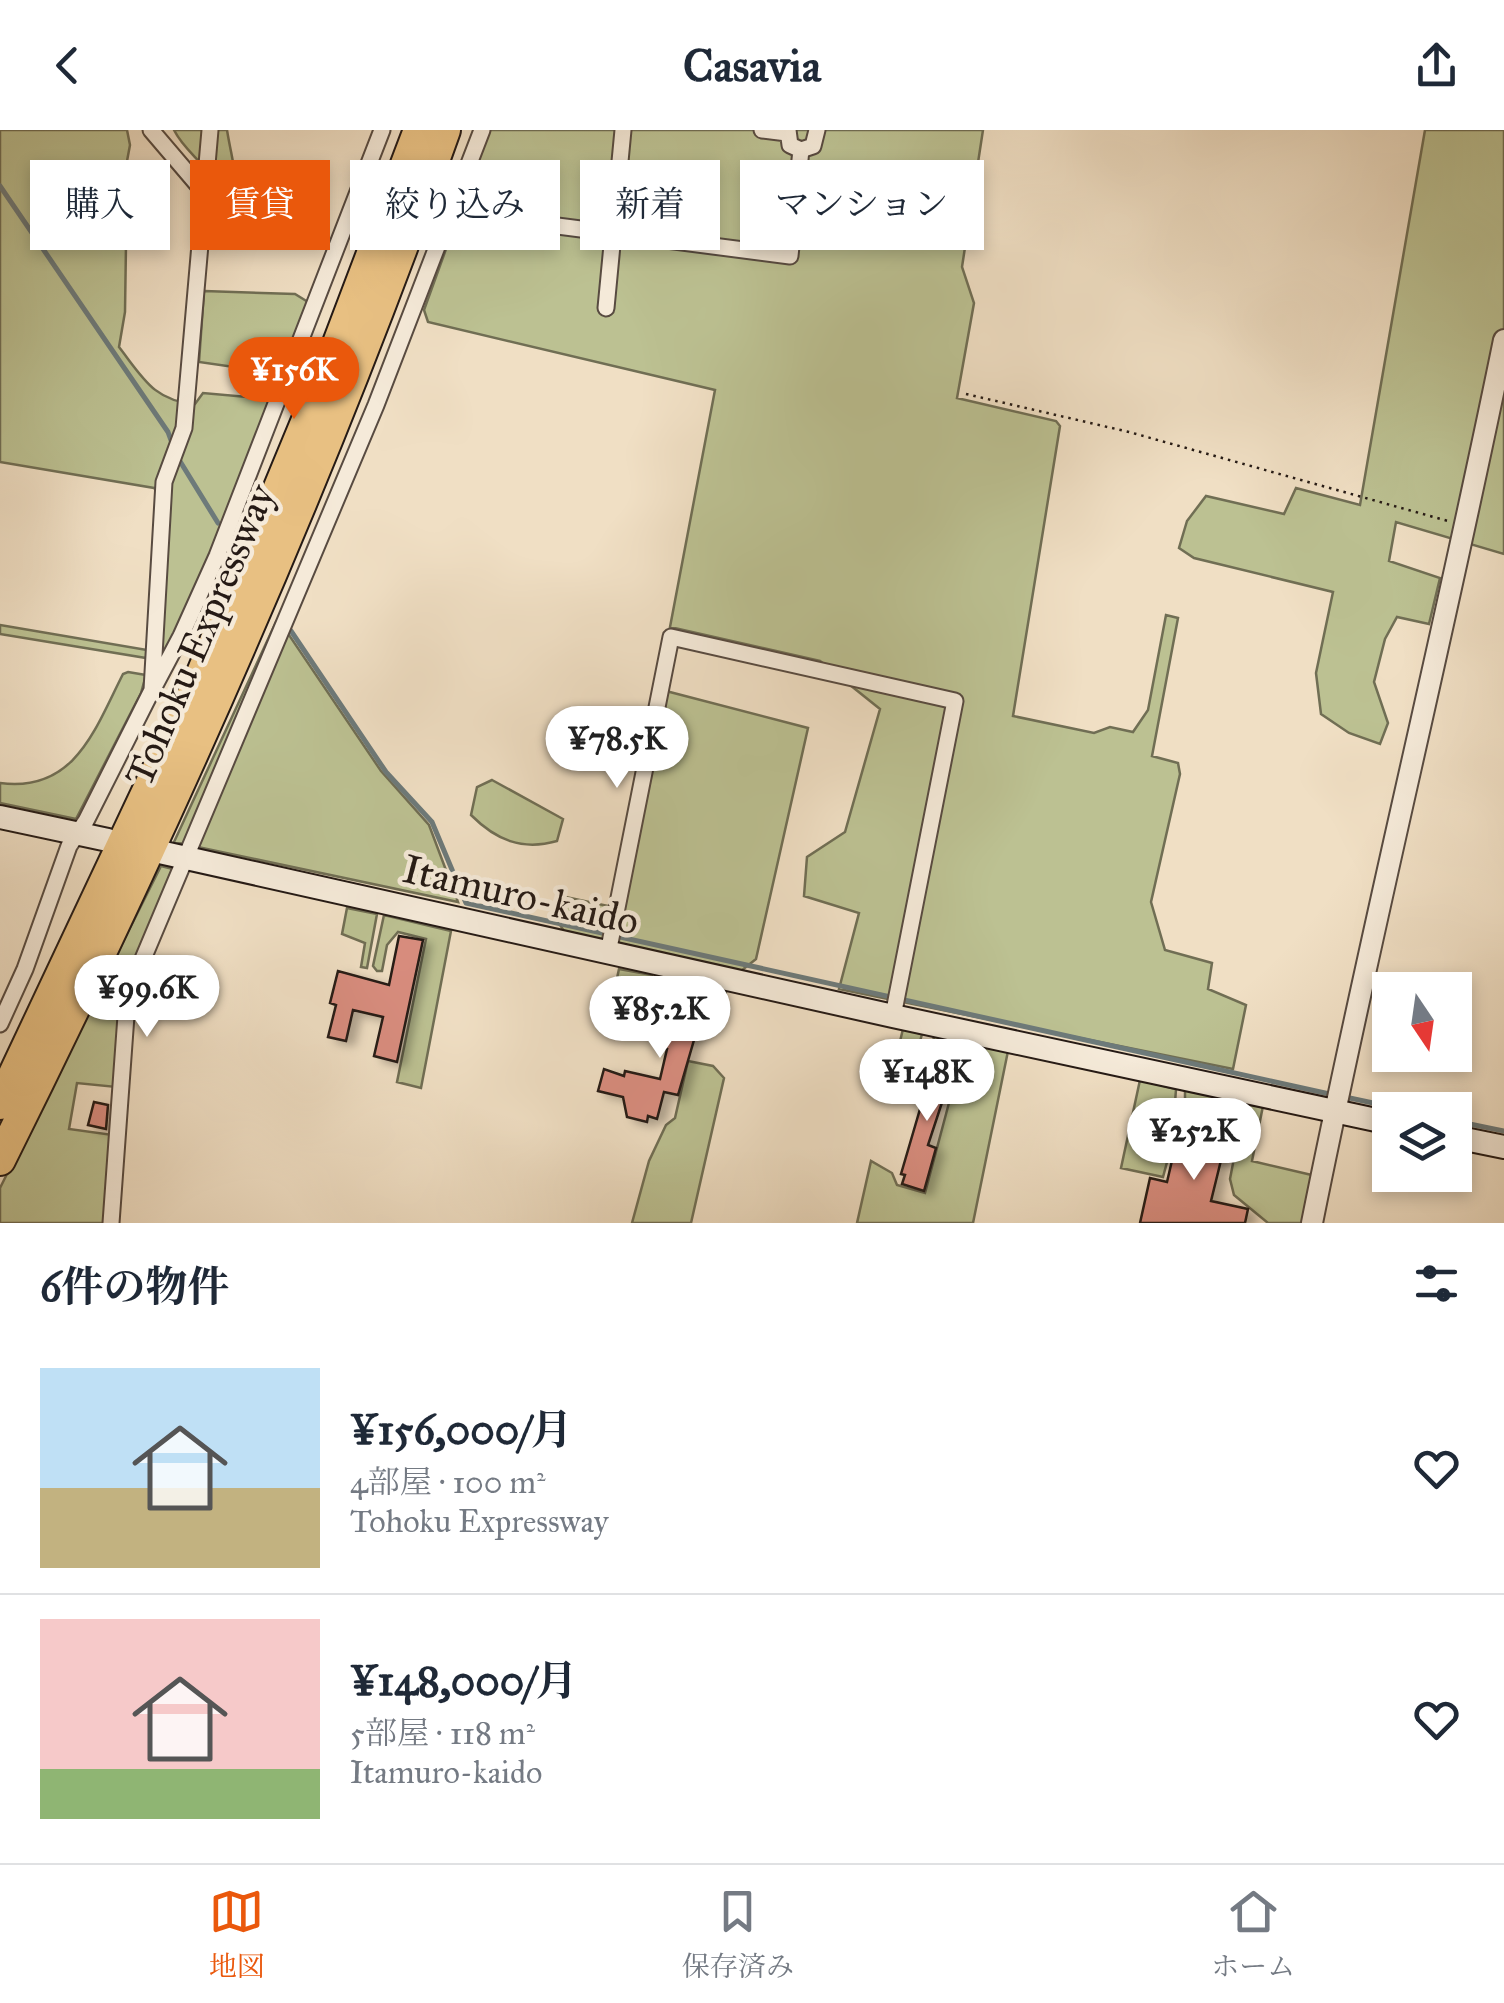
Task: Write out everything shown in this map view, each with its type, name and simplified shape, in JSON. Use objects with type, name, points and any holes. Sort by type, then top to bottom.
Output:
[{"type":"highway","name":"Tohoku Expressway","points":[[0,1104],[195,690],[329,366],[419,130]]},
{"type":"highway","name":"Tohoku Expressway","points":[[0,1160],[218,699],[353,376],[445,130]]},
{"type":"main road","points":[[0,817],[108,840]]},
{"type":"main road","name":"Itamuro-kaido","points":[[176,856],[1372,1119]]},
{"type":"main road","points":[[1472,1140],[1504,1147]]},
{"type":"street","points":[[151,130],[190,175]]},
{"type":"street","points":[[206,160],[210,130]]},
{"type":"street","points":[[0,1024],[69,846],[182,636],[217,556],[382,130]]},
{"type":"street","points":[[471,160],[482,130]]},
{"type":"street","points":[[620,160],[623,130]]},
{"type":"street","points":[[762,130],[787,132],[790,144],[801,150],[813,146],[817,130]]},
{"type":"street","points":[[720,247],[790,256],[801,150]]},
{"type":"street","points":[[152,690],[164,482],[184,428],[198,250]]},
{"type":"street","points":[[111,1223],[127,1002],[176,856],[246,711],[376,405],[436,250]]},
{"type":"street","points":[[606,308],[612,250]]},
{"type":"street","points":[[1312,1223],[1467,526],[1504,340]]},
{"type":"street","points":[[608,953],[671,637],[955,702],[893,1016]]},
{"type":"path","points":[[966,394],[1129,432],[1467,526]]},
{"type":"green space","points":[[0,130],[127,130],[127,160],[30,160],[30,250],[126,250],[125,312],[119,347],[159,393],[195,404],[203,393],[271,399],[277,404],[166,656],[162,652],[168,502],[154,488],[0,462]]},
{"type":"green space","points":[[174,130],[227,130],[233,160],[198,160]]},
{"type":"green space","points":[[489,130],[983,130],[978,160],[740,160],[740,250],[965,250],[962,267],[974,303],[957,398],[1056,421],[1060,426],[1013,716],[1094,733],[1110,727],[1133,732],[1148,710],[1166,615],[1178,618],[1152,756],[1178,763],[1180,774],[1151,902],[1165,950],[1212,963],[1208,989],[1246,1005],[1233,1069],[839,989],[859,913],[804,896],[807,857],[845,832],[880,709],[820,661],[670,627],[715,390],[428,322],[424,310],[446,250],[560,250],[560,160],[478,160]]},
{"type":"green space","points":[[1425,130],[1504,130],[1504,554],[1396,522],[1389,561],[1440,578],[1429,624],[1397,617],[1385,639],[1374,682],[1388,723],[1380,744],[1349,733],[1321,714],[1316,673],[1333,592],[1194,558],[1179,548],[1187,521],[1206,496],[1284,514],[1296,488],[1360,505]]},
{"type":"green space","points":[[204,291],[295,294],[308,302],[289,368],[248,369],[199,362]]},
{"type":"green space","points":[[276,622],[285,629],[381,771],[429,825],[458,902],[174,842]]},
{"type":"green space","points":[[0,625],[147,650],[146,658],[0,634]]},
{"type":"green space","points":[[123,674],[146,675],[141,693],[76,819],[0,803],[0,783],[47,778],[79,753]]},
{"type":"green space","points":[[666,691],[808,728],[756,959],[741,971],[564,931],[556,919],[561,896],[622,909]]},
{"type":"green space","points":[[492,780],[563,819],[557,841],[532,845],[510,841],[471,815],[477,787]]},
{"type":"green space","points":[[161,866],[173,869],[128,983],[116,1087],[77,1083],[69,1129],[113,1135],[105,1223],[0,1223],[0,1188]]},
{"type":"green space","points":[[347,908],[377,914],[367,968],[361,967],[365,943],[342,934]]},
{"type":"green space","points":[[384,915],[451,931],[421,1088],[397,1082],[426,939],[398,932],[387,945],[382,971],[377,971],[373,966]]},
{"type":"green space","points":[[619,969],[652,975],[637,1019],[627,1017],[633,996],[614,992]]},
{"type":"green space","points":[[661,977],[726,992],[723,1003],[707,991],[705,999],[681,994],[678,1001],[654,994]]},
{"type":"green space","points":[[903,1029],[922,1034],[906,1095],[888,1091]]},
{"type":"green space","points":[[934,1035],[1008,1051],[973,1223],[857,1223],[871,1161],[892,1173],[897,1185],[925,1193],[962,1054],[933,1046]]},
{"type":"green space","points":[[688,1061],[713,1066],[724,1078],[691,1223],[632,1223],[649,1161],[666,1125],[675,1118]]},
{"type":"green space","points":[[1140,1080],[1176,1089],[1179,1111],[1194,1113],[1197,1118],[1190,1136],[1179,1140],[1176,1150],[1170,1151],[1163,1177],[1121,1168]]},
{"type":"green space","points":[[1185,1089],[1263,1106],[1252,1161],[1316,1176],[1306,1223],[1268,1223],[1234,1195],[1230,1179],[1240,1127],[1233,1122],[1236,1109],[1185,1103]]},
{"type":"building","points":[[399,936],[423,940],[397,1062],[374,1056],[383,1017],[353,1010],[346,1041],[328,1037],[336,1005],[330,1003],[338,971],[389,985]]},
{"type":"building","points":[[681,996],[713,1004],[710,1018],[701,1016],[678,1095],[664,1092],[657,1119],[648,1116],[647,1122],[627,1117],[623,1097],[598,1091],[604,1069],[624,1076],[625,1071],[660,1079],[667,1049],[662,1048],[664,1040],[641,1031],[648,1013],[669,1020],[671,1012],[677,1014]]},
{"type":"building","points":[[933,1055],[955,1063],[928,1145],[936,1148],[924,1191],[902,1184],[905,1175],[901,1174],[925,1092],[920,1091]]},
{"type":"building","points":[[94,1102],[108,1105],[106,1129],[88,1125]]},
{"type":"building","points":[[1209,1105],[1233,1111],[1211,1201],[1248,1209],[1245,1223],[1140,1223],[1150,1178],[1167,1182],[1174,1152],[1201,1158],[1209,1126],[1205,1125]]},
{"type":"waterway","points":[[0,186],[172,443]]},
{"type":"waterway","points":[[178,458],[218,523]]},
{"type":"waterway","points":[[291,631],[386,772],[432,822],[466,903],[1334,1095]]},
{"type":"waterway","points":[[1345,1097],[1372,1103]]},
{"type":"waterway","points":[[1472,1124],[1504,1131]]}]
